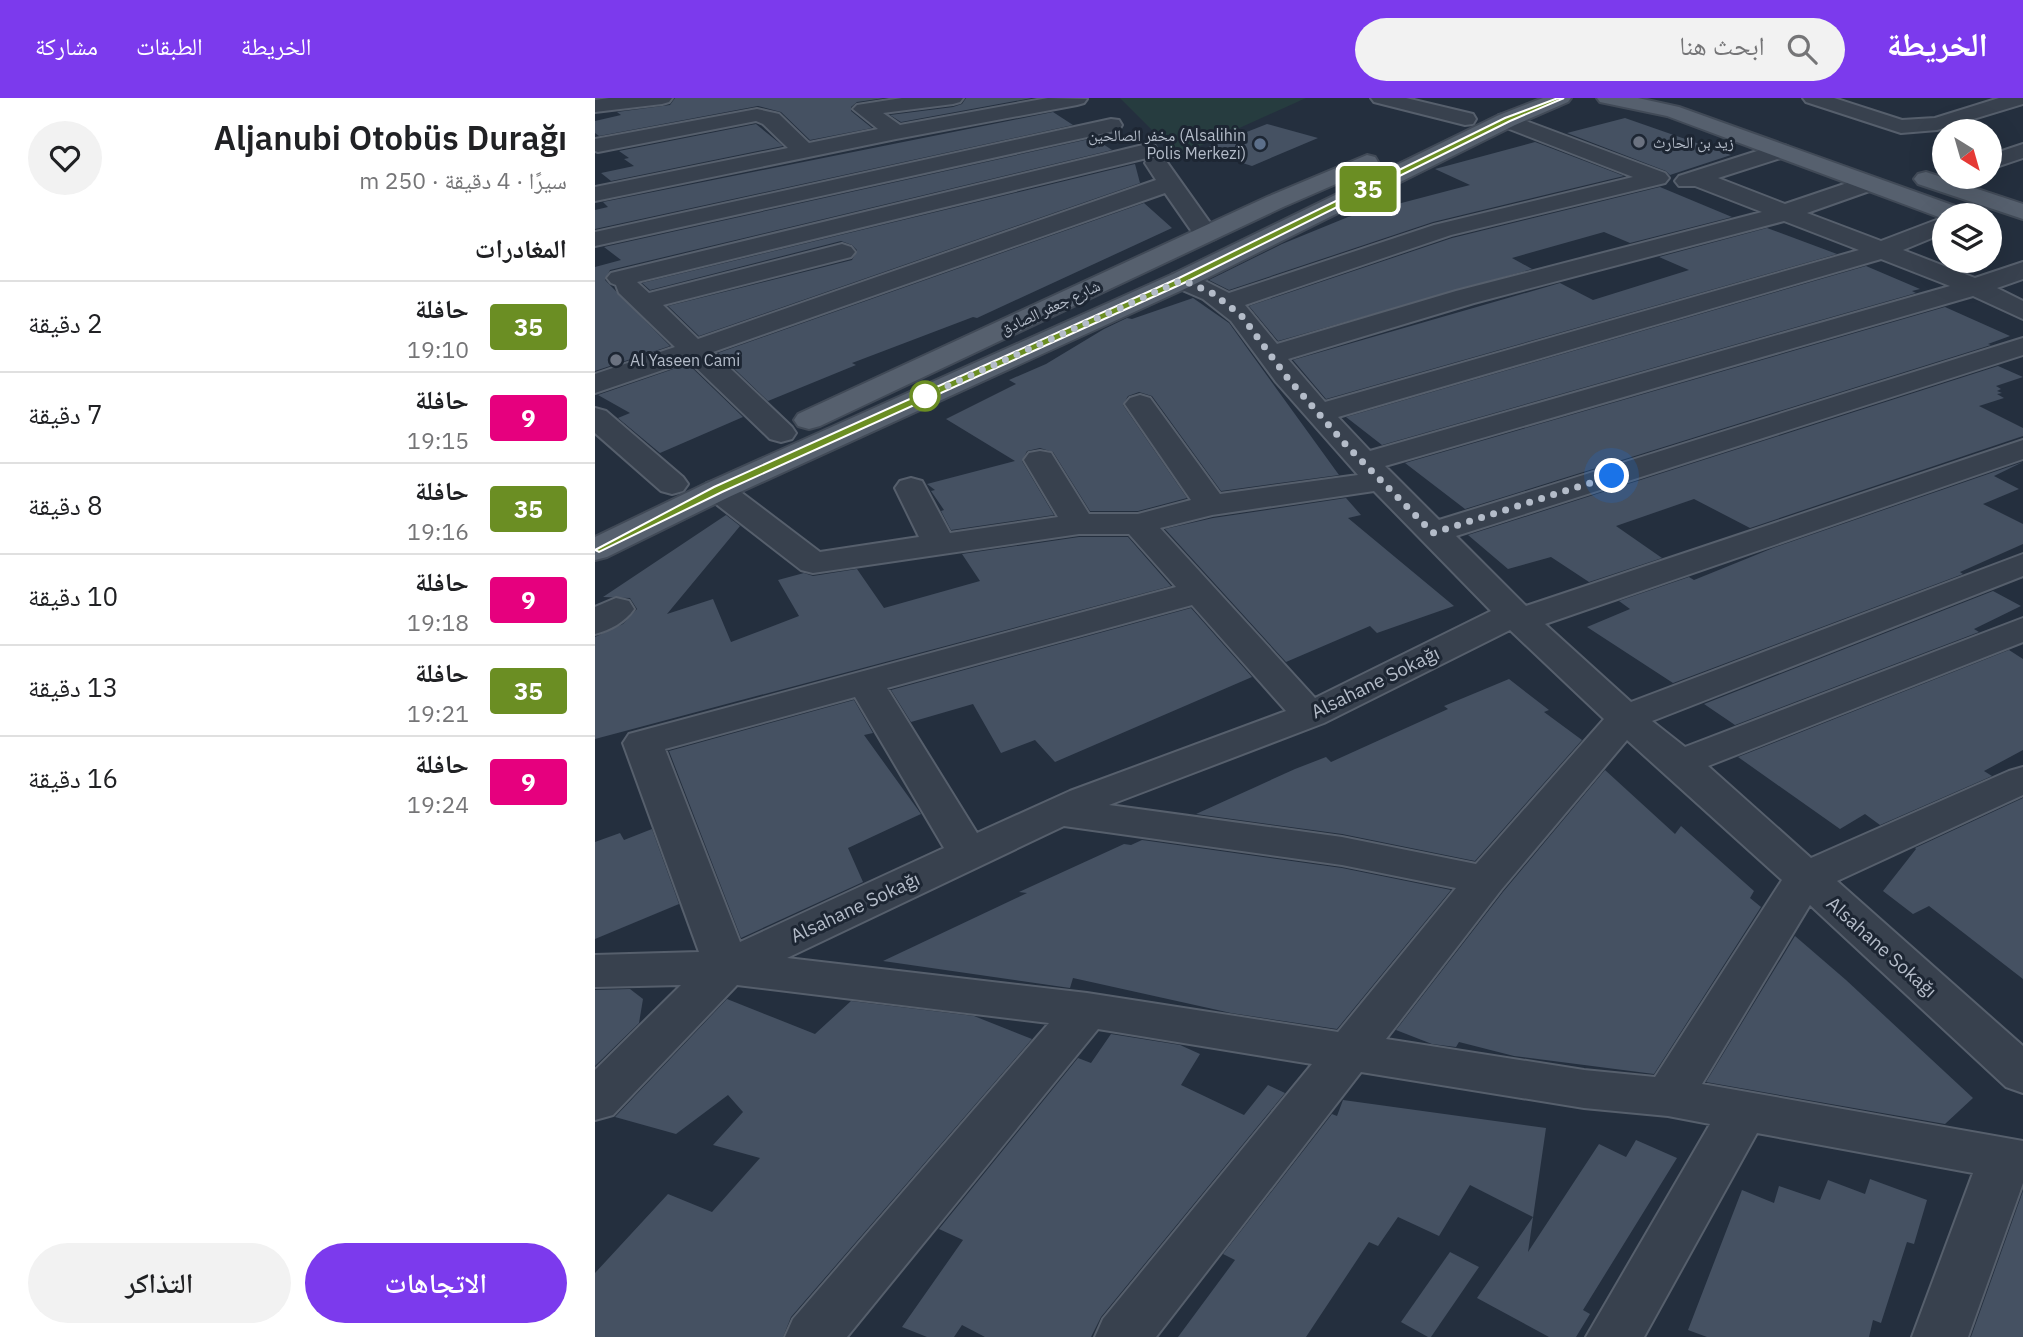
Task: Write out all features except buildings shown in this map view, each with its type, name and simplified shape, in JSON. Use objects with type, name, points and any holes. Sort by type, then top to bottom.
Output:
[{"type":"main road","name":"شارع جعفر الصادق","points":[[769,438],[1206,234],[1465,119],[1561,98]]},
{"type":"main road","points":[[1607,98],[1672,111],[1932,206]]},
{"type":"main road","points":[[1694,98],[1845,151]]},
{"type":"main road","name":"شارع جعفر الصادق","points":[[595,550],[684,485],[1182,280],[1507,109]]},
{"type":"main road","points":[[1909,173],[2023,212]]},
{"type":"street","points":[[595,106],[661,98]]},
{"type":"street","points":[[896,132],[865,109],[954,98]]},
{"type":"street","points":[[1381,98],[1465,119]]},
{"type":"street","points":[[1832,100],[1901,127],[1937,124],[2021,98]]},
{"type":"street","points":[[595,194],[896,132],[1077,99],[1147,151],[1206,234]]},
{"type":"street","points":[[1507,109],[1657,178],[1672,181],[1696,178],[1779,151]]},
{"type":"street","points":[[597,143],[757,115],[771,119],[804,151]]},
{"type":"street","points":[[595,239],[1111,125]]},
{"type":"street","points":[[1901,127],[1908,138],[1932,147]]},
{"type":"street","points":[[597,143],[650,184]]},
{"type":"street","points":[[605,269],[1147,151]]},
{"type":"street","points":[[2002,158],[2023,151]]},
{"type":"street","points":[[1055,199],[1166,178]]},
{"type":"street","points":[[595,384],[1166,178]]},
{"type":"street","points":[[1226,303],[1443,230],[1657,178]]},
{"type":"street","points":[[1696,178],[1973,286],[2023,311]]},
{"type":"street","points":[[1270,355],[1465,297],[1759,220],[1867,184]]},
{"type":"street","points":[[1318,413],[1859,259],[1932,229]]},
{"type":"street","points":[[644,302],[870,245]]},
{"type":"street","points":[[605,269],[695,349],[769,438]]},
{"type":"street","points":[[595,417],[684,485],[813,563],[1079,524],[1138,524],[1211,505],[1372,472],[1926,303],[2023,270]]},
{"type":"street","points":[[1182,280],[1212,293],[1241,315],[1318,413],[1372,472],[1517,617],[2023,449]]},
{"type":"street","points":[[1433,533],[2023,346]]},
{"type":"street","points":[[1140,404],[1211,505]]},
{"type":"street","points":[[1040,460],[1079,524]]},
{"type":"street","points":[[911,488],[939,544]]},
{"type":"street","points":[[1138,524],[1310,715]]},
{"type":"street","points":[[1123,1337],[1353,1051],[1486,880],[1625,718],[2023,564]]},
{"type":"street","points":[[727,967],[643,743],[1199,592]]},
{"type":"street","name":"Alsahane Sokağı","points":[[595,971],[727,967],[1084,800],[1310,715],[1517,617],[1625,718],[1680,763],[2023,1074]]},
{"type":"street","points":[[1680,763],[2023,629]]},
{"type":"street","points":[[865,683],[969,854]]},
{"type":"street","points":[[1668,1097],[1805,878],[2023,780]]},
{"type":"street","points":[[1062,812],[1342,850],[1486,880]]},
{"type":"street","points":[[727,967],[1087,1010],[1584,1089],[1668,1097],[2014,1159],[1940,1337]]},
{"type":"street","points":[[595,1101],[727,967]]},
{"type":"street","points":[[813,1337],[1087,1010]]},
{"type":"street","points":[[1613,1337],[1744,1111]]},
{"type":"green space","points":[[1120,98],[1306,98],[1182,154],[1175,153]]},
{"type":"bus line","name":"35","points":[[595,550],[718,490],[1182,280],[1507,120],[1561,98]]},
{"type":"place","name":"زيد بن الحارث","points":[[1639,142]]},
{"type":"place","name":"مخفر الصالحين (Alsalihin Polis Merkezi)","points":[[1260,144]]},
{"type":"place","name":"Al Yaseen Cami","points":[[616,360]]},
{"type":"route","points":[[925,396],[1182,280],[1212,293],[1241,315],[1286,376],[1347,446],[1433,533],[1612,476]]}]
